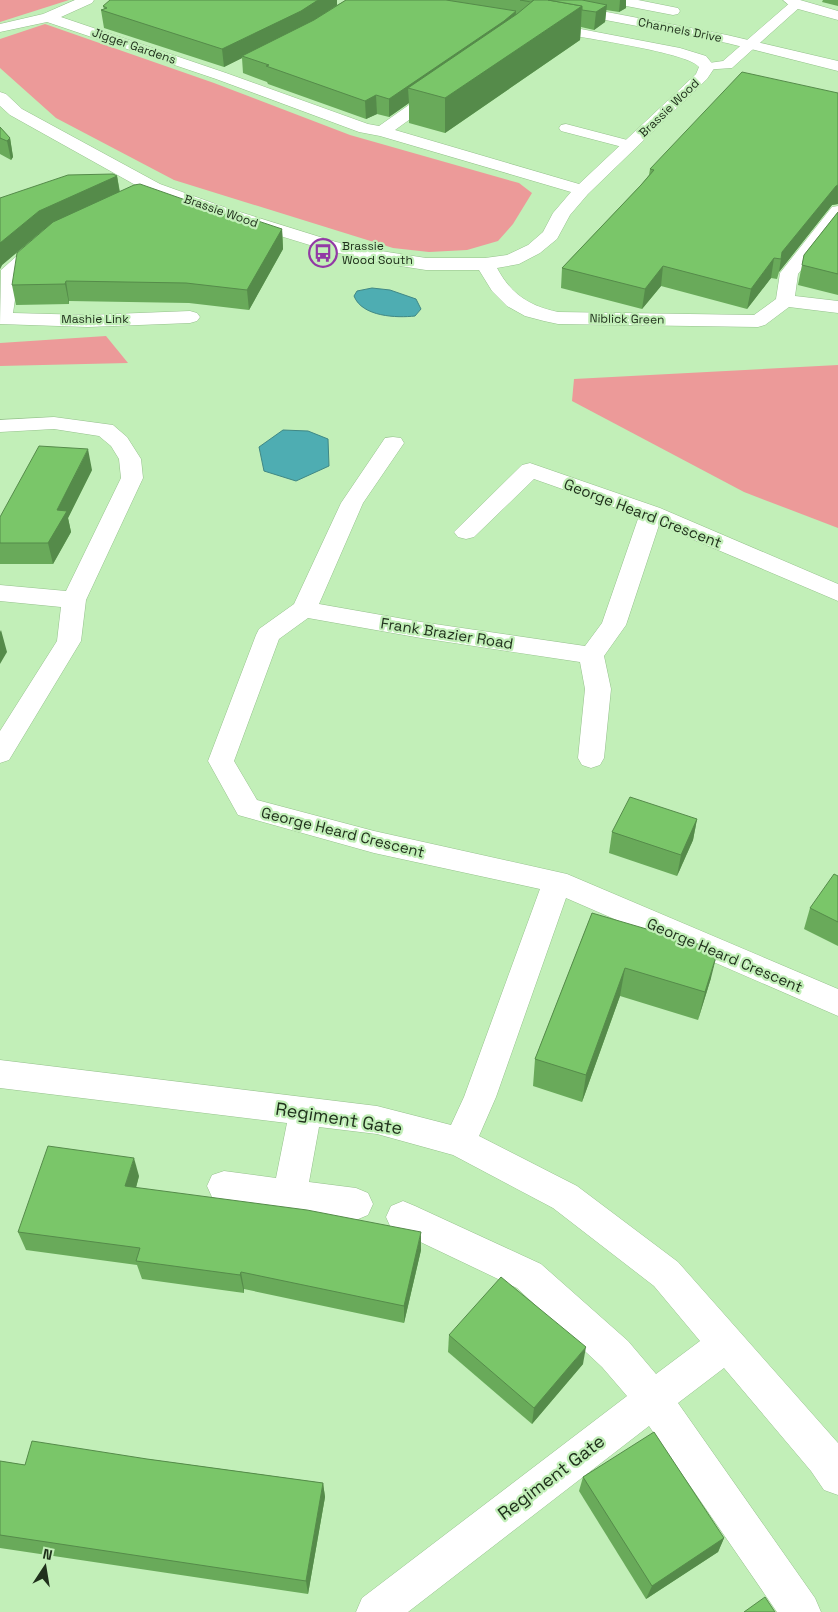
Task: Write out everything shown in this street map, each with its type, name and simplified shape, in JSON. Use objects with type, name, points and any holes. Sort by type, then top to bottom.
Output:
[{"type":"main road","points":[[0,28],[48,17],[88,0]]},
{"type":"main road","name":"Channels Drive","points":[[521,0],[750,44],[838,66]]},
{"type":"main road","points":[[616,0],[673,11]]},
{"type":"main road","points":[[793,2],[838,16]]},
{"type":"main road","name":"Jigger Gardens","points":[[48,17],[221,76],[365,129],[382,131]]},
{"type":"main road","name":"Brassie Wood","points":[[0,97],[8,115],[154,188],[218,211],[381,258],[426,264],[485,264],[512,260],[534,249],[551,235],[562,213],[582,190],[702,76],[707,67],[701,59],[675,51],[531,24]]},
{"type":"main road","points":[[221,76],[238,68]]},
{"type":"main road","points":[[382,131],[453,82]]},
{"type":"main road","points":[[382,131],[582,190]]},
{"type":"main road","points":[[137,196],[154,188]]},
{"type":"main road","points":[[838,211],[789,273],[785,301],[838,307]]},
{"type":"main road","points":[[2,318],[10,270],[50,236],[59,232]]},
{"type":"main road","name":"Niblick Green","points":[[485,264],[496,283],[514,304],[536,314],[558,318],[758,321],[785,301]]},
{"type":"main road","name":"Mashie Link","points":[[2,318],[88,321],[190,317]]},
{"type":"main road","points":[[0,426],[54,423],[105,430],[119,442],[130,459],[132,478],[74,600],[69,641],[0,753]]},
{"type":"main road","points":[[304,609],[352,502],[393,443]]},
{"type":"main road","name":"George Heard Crescent","points":[[466,532],[530,470],[652,513],[838,593]]},
{"type":"main road","points":[[591,758],[598,689],[591,655],[614,625],[652,513]]},
{"type":"main road","points":[[0,593],[74,600]]},
{"type":"main road","name":"Frank Brazier Road","points":[[304,609],[421,630],[591,655]]},
{"type":"main road","name":"George Heard Crescent","points":[[304,609],[268,635],[221,761],[248,808],[374,842],[557,882],[838,1003]]},
{"type":"main road","points":[[460,1142],[480,1096],[557,882]]},
{"type":"main road","name":"Regiment Gate","points":[[0,1074],[377,1120],[460,1142],[564,1197],[666,1274],[825,1457],[838,1476]]},
{"type":"main road","points":[[289,1195],[306,1112]]},
{"type":"main road","points":[[224,1186],[356,1204]]},
{"type":"main road","points":[[403,1217],[530,1276],[615,1354],[654,1399],[801,1612]]},
{"type":"main road","name":"Regiment Gate","points":[[376,1612],[727,1343]]},
{"type":"lane","points":[[707,67],[727,65],[793,2]]},
{"type":"lane","points":[[566,128],[630,145]]},
{"type":"shaded area","points":[[0,0],[69,0],[0,22]]},
{"type":"shaded area","points":[[45,24],[214,83],[350,135],[519,183],[532,193],[513,224],[498,241],[467,250],[429,252],[393,248],[174,180],[56,118],[0,68],[0,39]]},
{"type":"shaded area","points":[[106,336],[128,363],[0,366],[0,343]]},
{"type":"shaded area","points":[[838,365],[838,528],[744,492],[572,401],[574,379]]},
{"type":"water","points":[[372,288],[390,290],[416,299],[421,309],[415,316],[408,317],[381,315],[372,312],[358,303],[354,296],[357,291]]},
{"type":"water","points":[[283,430],[308,431],[328,439],[329,466],[296,481],[264,471],[259,447]]},
{"type":"building","points":[[110,0],[318,0],[301,11],[222,49],[101,10],[107,8],[103,6]]},
{"type":"building","points":[[346,0],[446,0],[516,11],[389,99],[376,95],[365,101],[242,56],[314,20]]},
{"type":"building","points":[[534,0],[548,0],[582,6],[445,98],[408,88],[517,14]]},
{"type":"building","points":[[548,0],[582,0],[607,5],[596,12],[582,10],[582,6]]},
{"type":"building","points":[[742,72],[838,93],[838,185],[782,252],[781,259],[774,258],[751,289],[663,266],[645,289],[562,268],[654,170],[650,169]]},
{"type":"building","points":[[0,127],[10,138],[7,141],[0,138]]},
{"type":"building","points":[[113,174],[117,176],[39,211],[0,243],[0,198],[68,175]]},
{"type":"building","points":[[140,184],[248,222],[252,219],[282,229],[247,290],[186,283],[66,281],[65,284],[12,285],[17,253],[53,222]]},
{"type":"building","points":[[838,212],[838,274],[802,265],[804,255]]},
{"type":"building","points":[[39,446],[88,449],[57,510],[67,511],[48,543],[0,543],[0,517]]},
{"type":"building","points":[[630,797],[697,819],[681,855],[612,832]]},
{"type":"building","points":[[834,874],[838,876],[838,922],[810,908]]},
{"type":"building","points":[[592,913],[718,950],[705,992],[625,968],[586,1075],[535,1059]]},
{"type":"building","points":[[48,1146],[134,1158],[125,1186],[307,1210],[421,1232],[404,1306],[241,1272],[240,1275],[136,1261],[140,1248],[18,1232]]},
{"type":"building","points":[[501,1277],[586,1347],[534,1408],[449,1335]]},
{"type":"building","points":[[654,1432],[724,1538],[652,1586],[583,1477]]},
{"type":"building","points":[[32,1441],[323,1483],[306,1581],[0,1535],[0,1461],[25,1465]]},
{"type":"building","points":[[765,1597],[775,1612],[744,1612]]},
{"type":"place","name":"Brassie Wood South","points":[[323,253]]}]
